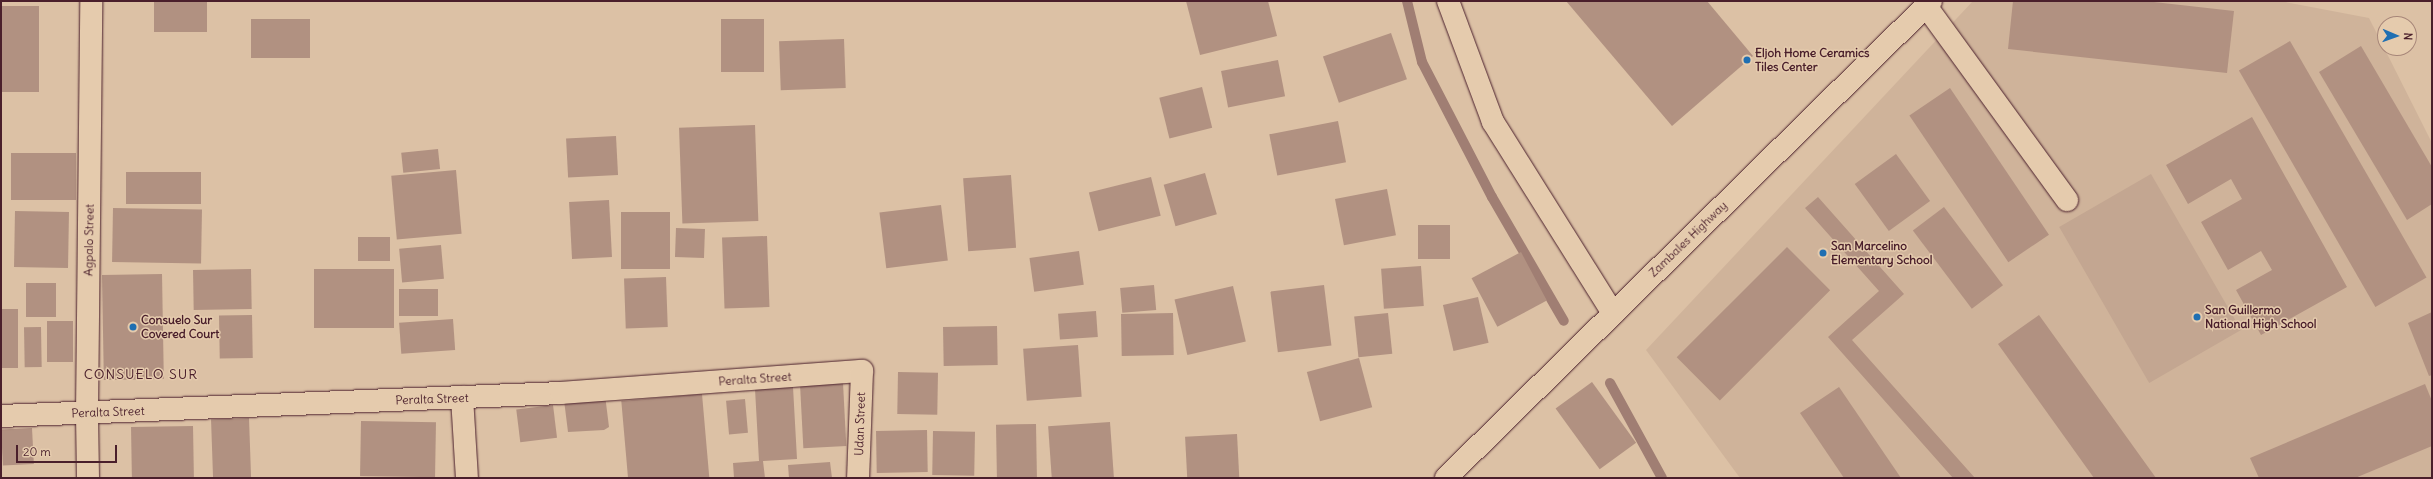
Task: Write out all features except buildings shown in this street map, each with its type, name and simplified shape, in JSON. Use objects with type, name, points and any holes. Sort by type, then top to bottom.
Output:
[{"type":"street","name":"Agpalo Street","points":[[88,478],[87,413],[91,1]]},
{"type":"street","points":[[1448,1],[1493,122],[1613,313]]},
{"type":"street","points":[[1928,3],[2067,200]]},
{"type":"street","name":"Zambales Highway","points":[[1446,478],[1928,3]]},
{"type":"street","name":"Peralta Street","points":[[1,416],[569,392],[862,371]]},
{"type":"street","name":"Udan Street","points":[[858,478],[862,371]]},
{"type":"street","points":[[462,397],[467,478]]},
{"type":"shaded area","name":"San Guillermo National High School","points":[[1973,1],[2280,1],[2369,18],[2377,34],[2377,56],[2388,56],[2432,143],[2432,478],[1740,478],[1646,350]]},
{"type":"shaded area","points":[[2151,174],[2241,330],[2149,383],[2059,227]]},
{"type":"waterway","points":[[1407,1],[1422,62],[1492,197],[1564,321]]},
{"type":"waterway","points":[[1610,383],[1662,478]]},
{"type":"place","name":"Eljoh Home Ceramics Tiles Center","points":[[1747,60]]},
{"type":"place","name":"San Marcelino Elementary School","points":[[1823,253]]},
{"type":"place","name":"San Guillermo National High School","points":[[2197,317]]},
{"type":"place","name":"Consuelo Sur Covered Court","points":[[133,327]]},
{"type":"district","name":"CONSUELO SUR","points":[[141,374]]}]
